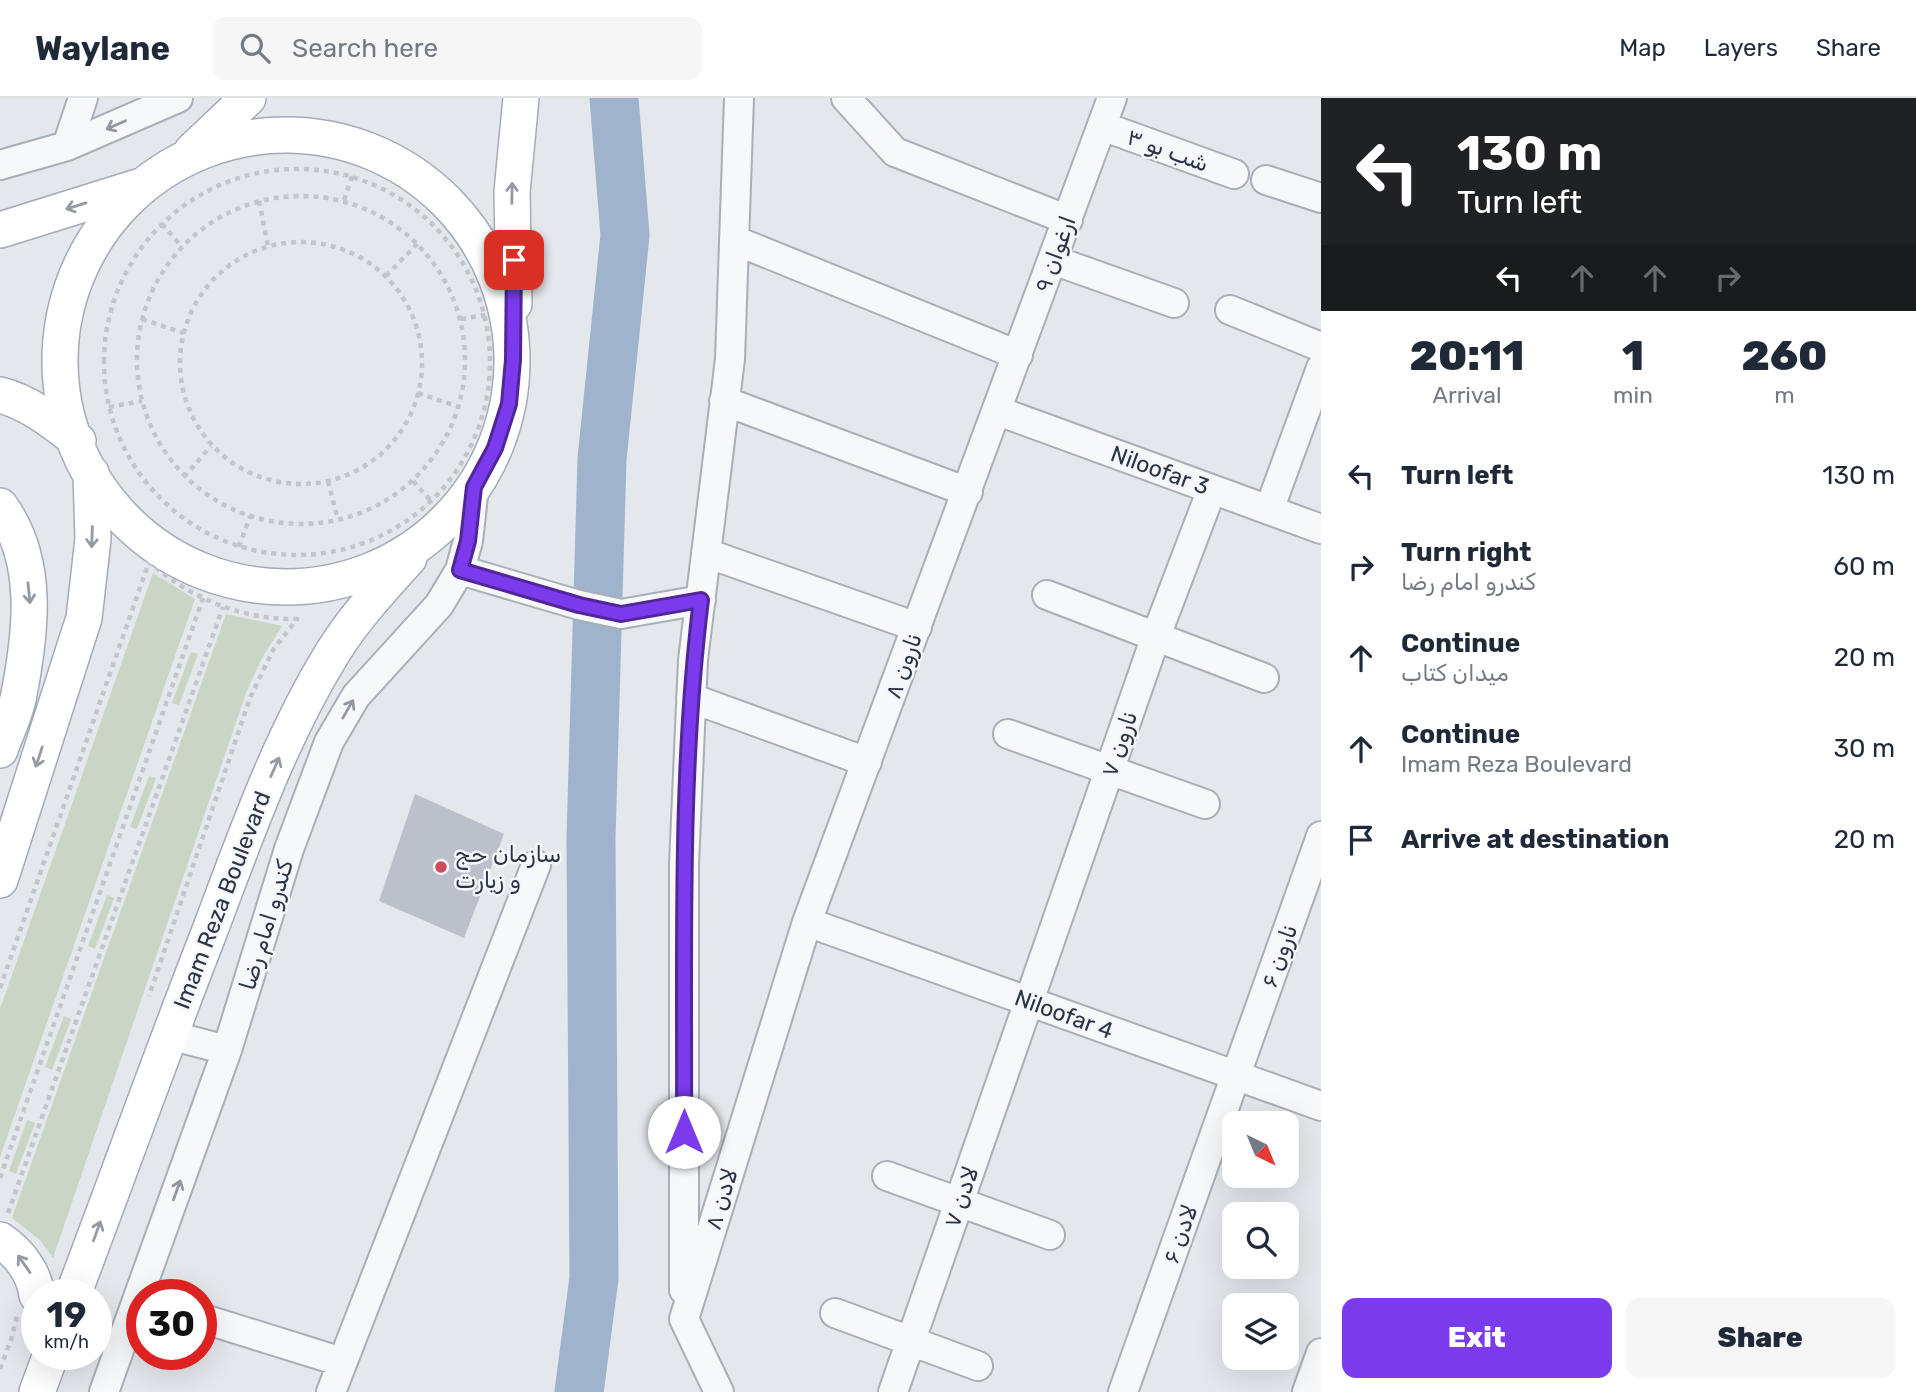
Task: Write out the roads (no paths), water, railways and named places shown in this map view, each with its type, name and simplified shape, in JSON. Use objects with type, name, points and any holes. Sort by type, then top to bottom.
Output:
[{"type":"main road","points":[[174,168],[248,98]]},
{"type":"main road","points":[[141,186],[94,240],[74,281],[63,324],[60,368],[65,412],[103,494],[133,528],[170,555],[212,574],[256,585],[302,586],[348,578],[390,561],[429,536],[453,513],[474,487],[495,448],[509,404],[513,360],[515,283],[512,192],[521,98]]},
{"type":"main road","points":[[0,230],[141,186],[219,144],[289,133],[358,145],[421,177],[471,227],[503,290],[513,360]]},
{"type":"main road","points":[[0,395],[13,398],[43,416],[84,455],[93,539],[84,618],[0,880]]},
{"type":"main road","points":[[0,506],[9,519],[26,566],[31,605],[19,696],[0,750]]},
{"type":"main road","name":"Imam Reza Boulevard","points":[[79,1279],[169,1035],[260,802],[303,705],[333,652],[361,612],[429,536]]},
{"type":"main road","points":[[2,1231],[10,1247],[34,1279]]},
{"type":"main road","points":[[36,1392],[37,1370]]},
{"type":"main road","points":[[36,1392],[45,1370]]},
{"type":"street","points":[[67,146],[83,98]]},
{"type":"street","points":[[0,165],[67,146],[178,98]]},
{"type":"street","points":[[719,1392],[684,1319],[684,878],[693,660],[730,359],[739,98]]},
{"type":"street","points":[[846,98],[895,152],[1068,220]]},
{"type":"street","name":"ارغوان ۹","points":[[998,411],[1112,98]]},
{"type":"street","name":"شب بو ۳","points":[[1102,126],[1234,174]]},
{"type":"street","points":[[1266,180],[1321,198]]},
{"type":"street","points":[[734,240],[1018,355]]},
{"type":"street","points":[[1053,260],[1174,303]]},
{"type":"street","points":[[1230,310],[1321,347]]},
{"type":"street","points":[[1269,510],[1321,368]]},
{"type":"street","points":[[724,401],[968,492]]},
{"type":"street","name":"Niloofar 3","points":[[998,411],[1321,528]]},
{"type":"street","name":"نارون ۸","points":[[807,922],[998,411]]},
{"type":"street","name":"کندرو امام رضا","points":[[147,1279],[227,1050],[289,849],[329,742],[356,696],[439,605],[460,570],[468,541],[474,487]]},
{"type":"street","name":"نارون ۷","points":[[1030,1002],[1156,636],[1212,489]]},
{"type":"street","points":[[706,552],[917,627]]},
{"type":"street","points":[[460,570],[579,605],[621,614],[701,600]]},
{"type":"street","points":[[1047,595],[1264,678]]},
{"type":"street","points":[[691,698],[867,762]]},
{"type":"street","points":[[1008,734],[1205,804]]},
{"type":"street","name":"نارون ۶","points":[[1236,1075],[1321,836]]},
{"type":"street","points":[[331,1392],[537,865]]},
{"type":"street","name":"لادن ۸","points":[[684,1319],[807,922]]},
{"type":"street","name":"Niloofar 4","points":[[807,922],[1321,1106]]},
{"type":"street","name":"لادن ۷","points":[[893,1392],[1030,1002]]},
{"type":"street","points":[[169,1035],[227,1050]]},
{"type":"street","name":"لادن ۶","points":[[1123,1392],[1236,1075]]},
{"type":"street","points":[[887,1176],[1050,1235]]},
{"type":"street","points":[[835,1313],[978,1366]]},
{"type":"street","points":[[217,1323],[342,1362]]},
{"type":"street","name":"کندرو امام رضا","points":[[104,1392],[126,1335]]},
{"type":"street","points":[[1307,1392],[1321,1353]]},
{"type":"waterway","points":[[579,1392],[594,1278],[591,838],[602,459],[625,235],[614,98]]},
{"type":"place","name":"سازمان حج و زیارت","points":[[441,867]]}]
